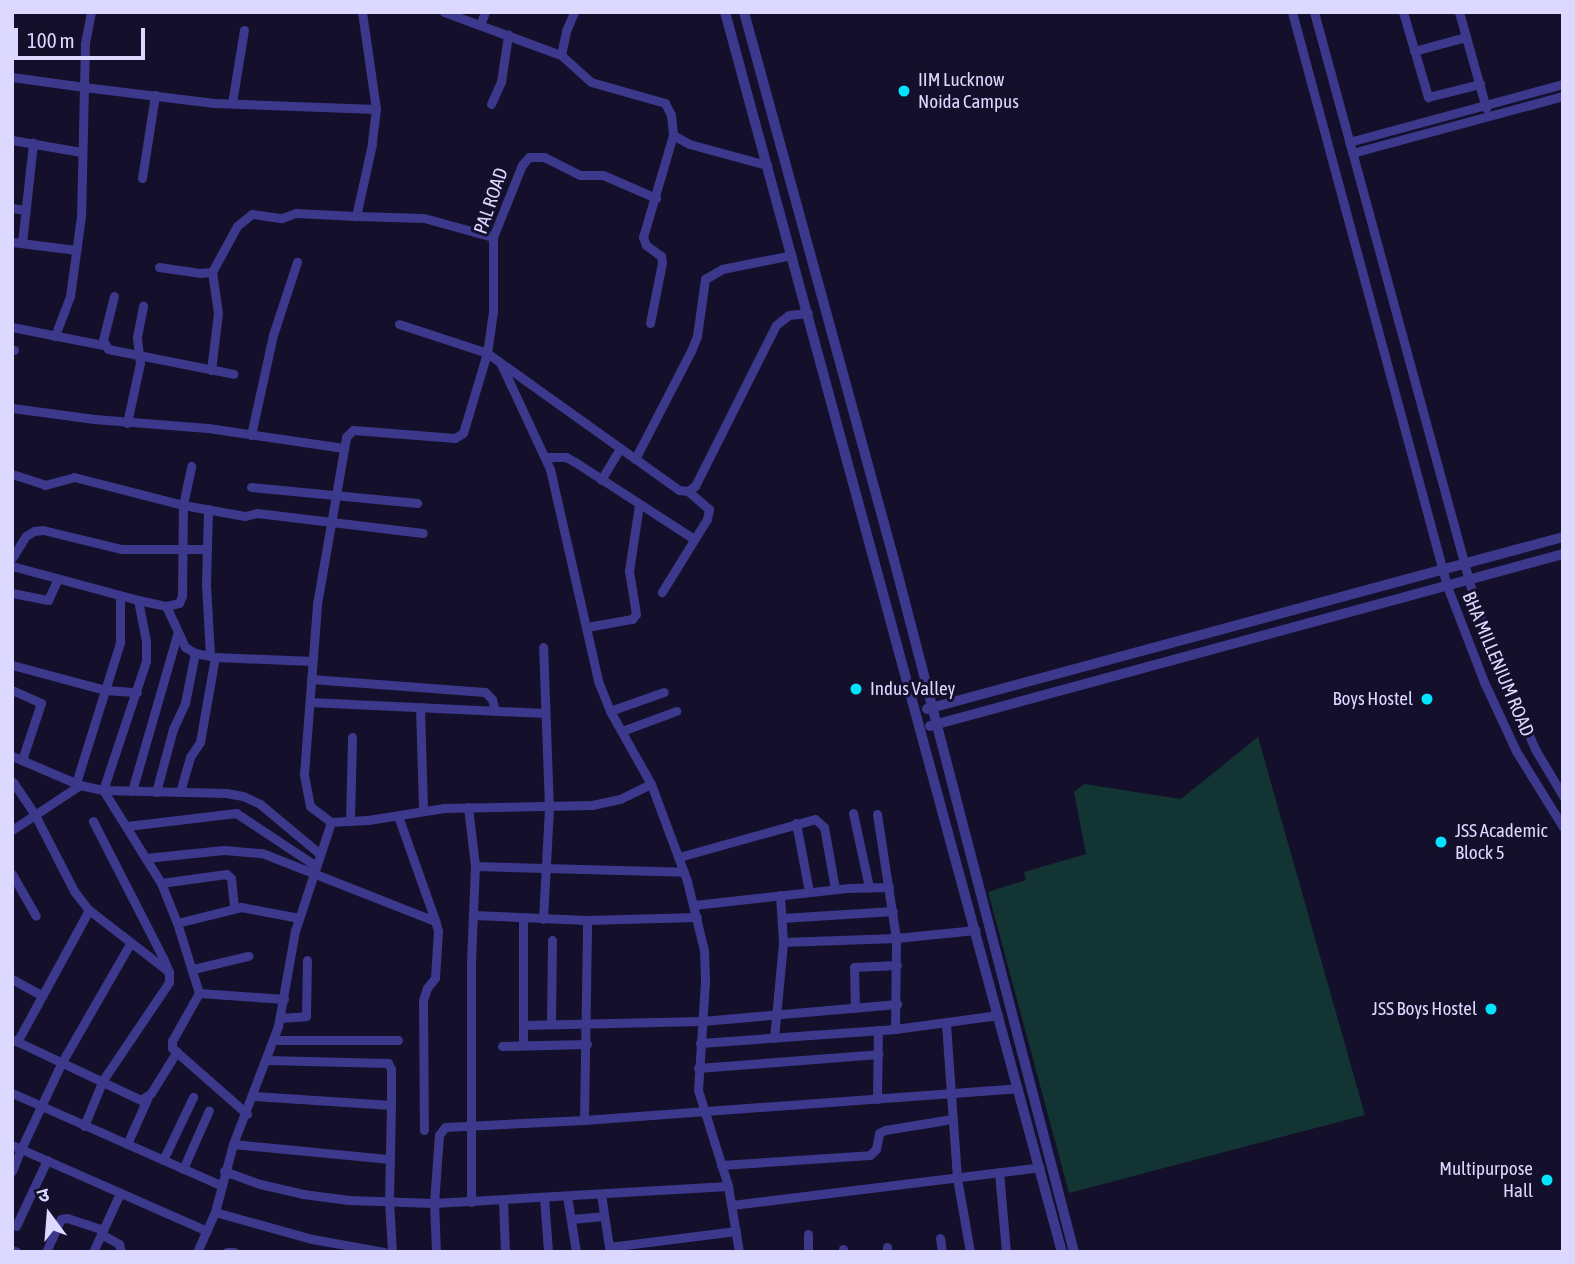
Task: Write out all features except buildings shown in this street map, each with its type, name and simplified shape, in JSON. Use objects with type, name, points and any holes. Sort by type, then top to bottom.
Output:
[{"type":"street","points":[[55,336],[70,296],[81,216],[80,152],[85,44],[91,12]]},
{"type":"street","points":[[356,216],[372,144],[376,109],[373,73],[362,12]]},
{"type":"street","points":[[444,12],[561,55],[591,82],[665,103],[671,115],[673,135],[643,237],[646,245],[661,256],[662,263],[650,323]]},
{"type":"street","points":[[480,25],[485,12]]},
{"type":"street","points":[[561,55],[574,12]]},
{"type":"street","points":[[725,12],[922,728],[1062,1252]]},
{"type":"street","points":[[744,12],[937,724],[1074,1252]]},
{"type":"street","name":"BHA MILLENIUM ROAD","points":[[1292,12],[1447,586],[1483,682],[1516,751],[1563,827]]},
{"type":"street","name":"BHA MILLENIUM ROAD","points":[[1314,12],[1468,580],[1483,626],[1525,725],[1563,796]]},
{"type":"street","points":[[1403,12],[1428,97],[1480,84]]},
{"type":"street","points":[[1459,12],[1488,116]]},
{"type":"street","points":[[232,103],[244,30]]},
{"type":"street","points":[[491,104],[501,82],[508,36]]},
{"type":"street","points":[[1414,51],[1466,37]]},
{"type":"street","points":[[12,77],[232,103],[376,109]]},
{"type":"street","points":[[1349,142],[1563,84]]},
{"type":"street","points":[[142,178],[155,95]]},
{"type":"street","points":[[1352,153],[1563,96]]},
{"type":"street","points":[[673,135],[689,144],[767,165],[784,160]]},
{"type":"street","points":[[12,140],[80,152]]},
{"type":"street","points":[[33,144],[25,209],[17,242],[77,250]]},
{"type":"street","name":"PAL ROAD","points":[[344,448],[346,436],[353,430],[455,438],[463,433],[468,424],[487,353],[493,312],[494,237],[522,164],[536,156],[580,175],[603,175],[656,198]]},
{"type":"street","points":[[12,208],[25,209]]},
{"type":"street","points":[[211,370],[218,313],[212,272],[237,226],[252,215],[282,218],[296,213],[424,218],[494,237]]},
{"type":"street","points":[[635,459],[691,352],[697,335],[705,279],[722,269],[792,255]]},
{"type":"street","points":[[251,435],[273,335],[297,262]]},
{"type":"street","points":[[159,267],[200,274],[212,272]]},
{"type":"street","points":[[103,345],[114,296]]},
{"type":"street","points":[[127,423],[140,355],[137,337],[143,306]]},
{"type":"street","points":[[688,491],[695,486],[776,325],[789,315],[808,313]]},
{"type":"street","points":[[399,324],[487,353],[679,490],[688,491],[709,509],[707,519],[662,592]]},
{"type":"street","points":[[12,327],[234,374]]},
{"type":"street","points":[[501,364],[545,457],[598,681],[610,710],[651,784],[694,905],[704,950],[698,1068],[703,1110],[728,1186],[739,1252]]},
{"type":"street","points":[[12,408],[344,448],[331,520],[312,661],[305,791],[310,806],[331,822],[468,807],[549,808],[592,805],[620,799],[651,784]]},
{"type":"street","points":[[601,480],[620,448]]},
{"type":"street","points":[[545,457],[566,457],[694,539]]},
{"type":"street","points":[[12,566],[138,600],[166,606],[179,603],[182,596],[183,505],[191,466]]},
{"type":"street","points":[[12,474],[45,485],[74,477],[183,505],[245,516],[257,513],[331,520],[423,533]]},
{"type":"street","points":[[251,487],[417,503]]},
{"type":"street","points":[[587,627],[632,619],[636,614],[629,570],[639,505]]},
{"type":"street","points":[[180,792],[190,758],[200,742],[213,656],[207,549],[208,509]]},
{"type":"street","points":[[13,553],[26,536],[43,530],[121,549],[207,549]]},
{"type":"street","points":[[917,712],[1563,537]]},
{"type":"street","points":[[922,728],[1563,554]]},
{"type":"street","points":[[12,593],[48,600],[53,596],[58,579]]},
{"type":"street","points":[[12,830],[78,784],[120,643],[120,596]]},
{"type":"street","points":[[103,790],[146,661],[146,641],[138,600]]},
{"type":"street","points":[[166,606],[177,635],[185,647],[195,653],[312,661]]},
{"type":"street","points":[[132,791],[177,635]]},
{"type":"street","points":[[543,647],[549,808],[543,919]]},
{"type":"street","points":[[156,792],[173,729],[186,703],[195,653]]},
{"type":"street","points":[[12,666],[105,690],[136,692]]},
{"type":"street","points":[[311,680],[485,692],[492,699],[495,711]]},
{"type":"street","points":[[12,690],[41,704],[22,760]]},
{"type":"street","points":[[610,710],[664,692]]},
{"type":"street","points":[[310,702],[544,713]]},
{"type":"street","points":[[420,707],[423,811]]},
{"type":"street","points":[[622,731],[676,711]]},
{"type":"street","points":[[350,821],[352,737]]},
{"type":"street","points":[[12,756],[78,784],[103,790],[243,796],[260,804],[320,854]]},
{"type":"street","points":[[13,782],[35,815],[74,891],[89,910],[169,972]]},
{"type":"street","points":[[103,790],[160,883],[177,923],[200,993],[172,1041],[172,1048],[247,1114]]},
{"type":"street","points":[[468,807],[475,866],[471,1202]]},
{"type":"street","points":[[127,826],[236,813],[315,871]]},
{"type":"street","points":[[853,813],[869,887]]},
{"type":"street","points":[[877,814],[893,911],[897,965],[895,1029]]},
{"type":"street","points":[[398,816],[437,925],[435,978],[426,988],[423,1000],[424,1130]]},
{"type":"street","points":[[678,857],[814,819],[824,827],[835,889]]},
{"type":"street","points":[[84,1126],[103,1080],[166,988],[169,972],[93,821]]},
{"type":"street","points":[[197,1252],[215,1212],[233,1144],[274,1040],[299,918],[331,822]]},
{"type":"street","points":[[796,823],[809,892]]},
{"type":"street","points":[[146,858],[242,850],[261,853],[315,871],[435,921],[437,925]]},
{"type":"street","points":[[475,866],[684,872]]},
{"type":"street","points":[[12,874],[36,916]]},
{"type":"street","points":[[160,883],[226,874],[231,878],[234,908]]},
{"type":"street","points":[[694,905],[835,889],[889,887]]},
{"type":"street","points":[[774,1038],[783,942],[780,895]]},
{"type":"street","points":[[177,923],[234,908],[262,909],[299,918]]},
{"type":"street","points":[[89,910],[15,1040],[141,1100],[149,1096]]},
{"type":"street","points":[[782,918],[893,911]]},
{"type":"street","points":[[473,915],[587,920],[697,918]]},
{"type":"street","points":[[523,918],[523,1045]]},
{"type":"street","points":[[584,1120],[587,920]]},
{"type":"street","points":[[783,942],[895,938],[976,930]]},
{"type":"street","points":[[551,1023],[552,940]]},
{"type":"street","points":[[12,1171],[17,1147],[131,942]]},
{"type":"street","points":[[193,969],[248,956]]},
{"type":"street","points":[[280,1018],[306,1016],[307,960]]},
{"type":"street","points":[[855,1008],[854,967],[897,965]]},
{"type":"street","points":[[12,979],[41,995]]},
{"type":"street","points":[[200,993],[284,999]]},
{"type":"street","points":[[523,1025],[586,1021],[702,1021],[897,1004]]},
{"type":"street","points":[[700,1043],[895,1029],[998,1015]]},
{"type":"street","points":[[946,1024],[957,1178],[970,1252]]},
{"type":"street","points":[[877,1099],[878,1030]]},
{"type":"street","points":[[274,1040],[398,1040]]},
{"type":"street","points":[[502,1046],[587,1044]]},
{"type":"street","points":[[127,1144],[149,1096],[177,1051]]},
{"type":"street","points":[[698,1068],[878,1054]]},
{"type":"street","points":[[267,1060],[388,1063],[391,1069],[389,1201],[392,1252]]},
{"type":"street","points":[[436,1252],[434,1203],[441,1129],[1018,1088]]},
{"type":"street","points":[[12,1093],[221,1185]]},
{"type":"street","points":[[254,1096],[391,1105]]},
{"type":"street","points":[[163,1160],[193,1097]]},
{"type":"street","points":[[183,1169],[209,1110]]},
{"type":"street","points":[[721,1165],[870,1155],[876,1149],[879,1133],[885,1130],[952,1119]]},
{"type":"street","points":[[233,1144],[390,1159]]},
{"type":"street","points":[[17,1147],[207,1231]]},
{"type":"street","points":[[16,1226],[47,1160]]},
{"type":"street","points":[[732,1205],[1040,1167]]},
{"type":"street","points":[[224,1171],[303,1194],[434,1203],[728,1186]]},
{"type":"street","points":[[999,1172],[1006,1252]]},
{"type":"street","points":[[93,1252],[120,1193]]},
{"type":"street","points":[[601,1194],[610,1247],[736,1231]]},
{"type":"street","points":[[567,1196],[576,1252]]},
{"type":"street","points":[[544,1197],[548,1252]]},
{"type":"street","points":[[503,1200],[505,1252]]},
{"type":"street","points":[[215,1212],[312,1239],[384,1252]]},
{"type":"street","points":[[571,1219],[604,1216]]},
{"type":"street","points":[[46,1252],[61,1219],[67,1218],[102,1232],[119,1244],[121,1252]]},
{"type":"street","points":[[808,1234],[808,1252]]},
{"type":"street","points":[[940,1238],[942,1252]]},
{"type":"street","points":[[227,1252],[234,1252]]},
{"type":"green space","points":[[1258,737],[1365,1115],[1069,1193],[988,892],[1026,880],[1024,872],[1086,854],[1074,792],[1084,784],[1181,799]]},
{"type":"place","name":"IIM Lucknow Noida Campus","points":[[904,91]]},
{"type":"place","name":"Indus Valley","points":[[856,689]]},
{"type":"place","name":"Boys Hostel","points":[[1427,699]]},
{"type":"place","name":"JSS Academic Block 5","points":[[1441,842]]},
{"type":"place","name":"JSS Boys Hostel","points":[[1491,1009]]},
{"type":"place","name":"Multipurpose Hall","points":[[1547,1180]]}]
